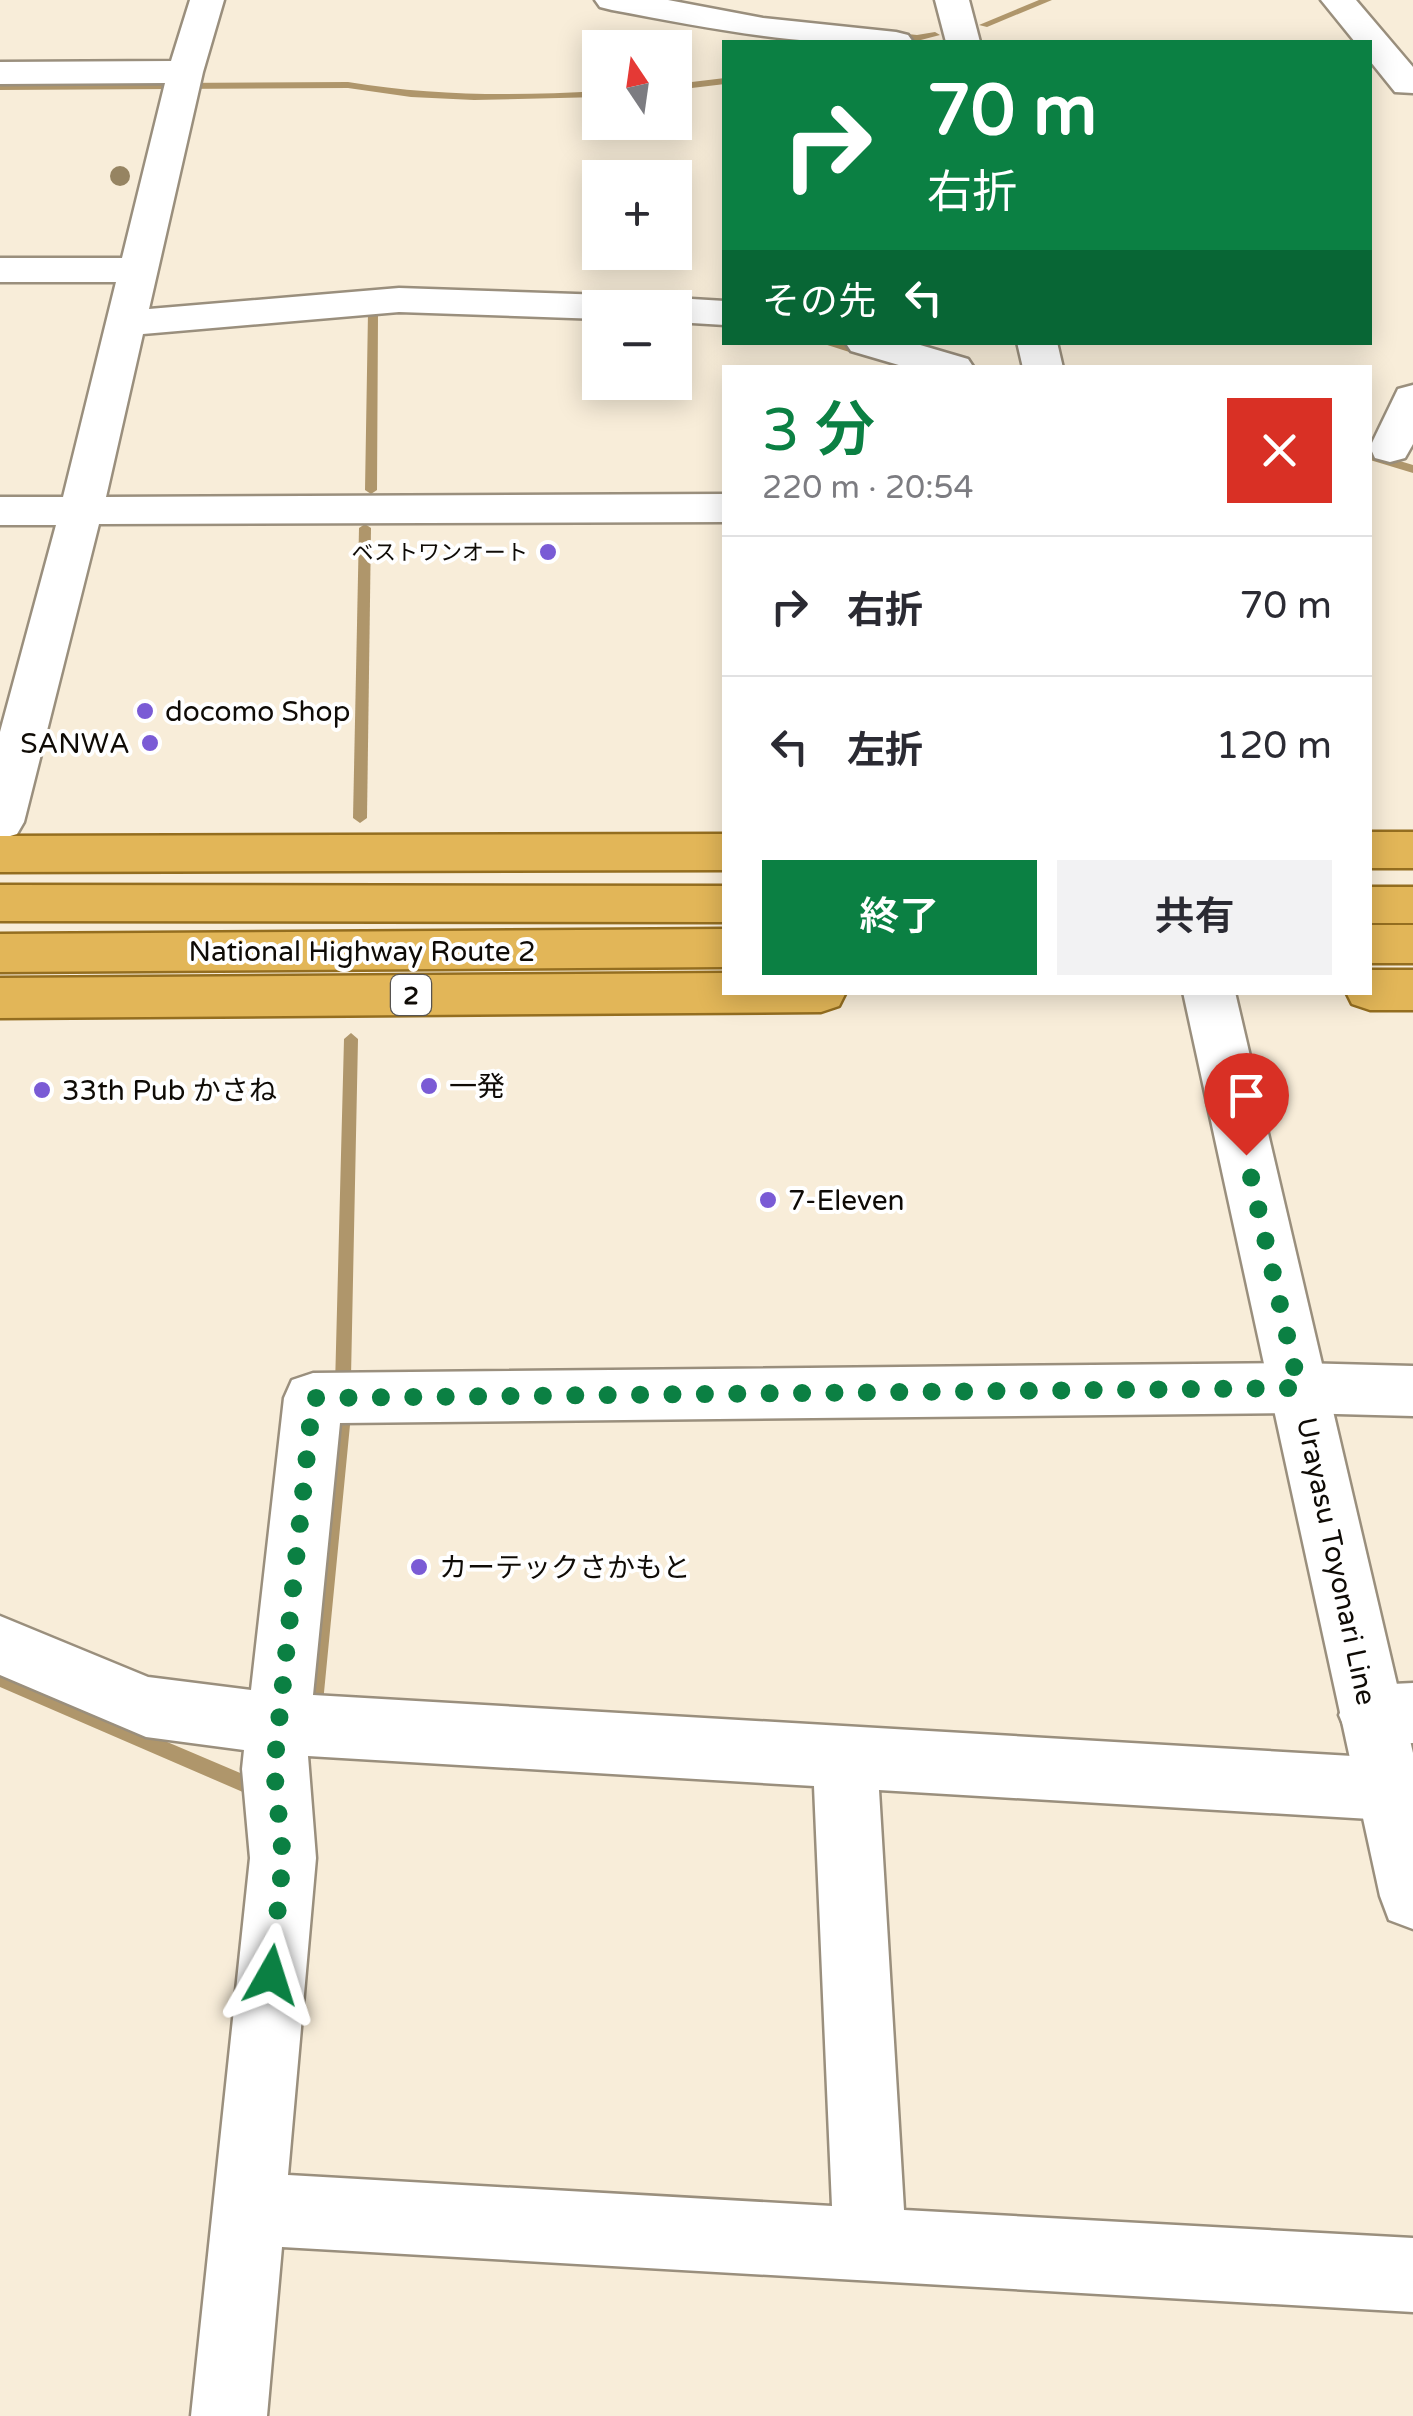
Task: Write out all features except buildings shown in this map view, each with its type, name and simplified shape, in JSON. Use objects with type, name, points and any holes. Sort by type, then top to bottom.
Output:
[{"type":"highway","points":[[1372,850],[1413,850]]},
{"type":"highway","points":[[0,854],[722,852]]},
{"type":"highway","name":"National Highway Route 2","points":[[0,903],[722,904]]},
{"type":"highway","points":[[1372,905],[1413,904]]},
{"type":"highway","points":[[1372,944],[1413,944]]},
{"type":"highway","name":"National Highway Route 2","points":[[0,953],[722,948]]},
{"type":"highway","points":[[1372,990],[1413,990]]},
{"type":"highway","name":"2","points":[[0,998],[722,993]]},
{"type":"street","points":[[0,822],[81,511],[183,81],[207,0]]},
{"type":"street","points":[[612,0],[763,28],[877,40]]},
{"type":"street","points":[[952,0],[962,40]]},
{"type":"street","points":[[1338,0],[1411,84]]},
{"type":"street","points":[[0,73],[183,81]]},
{"type":"street","points":[[1372,81],[1411,84]]},
{"type":"street","points":[[0,270],[138,270]]},
{"type":"street","points":[[126,323],[399,300],[582,306]]},
{"type":"street","points":[[692,311],[722,313]]},
{"type":"street","points":[[875,345],[944,365]]},
{"type":"street","points":[[1391,450],[1413,398]]},
{"type":"street","points":[[0,511],[722,508]]},
{"type":"street","name":"Urayasu Toyonari Line","points":[[1211,995],[1299,1388],[1392,1714],[1386,1789],[1413,1896]]},
{"type":"street","points":[[229,2416],[283,1858],[313,1398],[1413,1390]]},
{"type":"street","points":[[0,1646],[146,1707],[291,1749],[845,1757],[1386,1789]]},
{"type":"street","points":[[845,1757],[870,2244]]},
{"type":"street","points":[[247,2209],[1413,2274]]},
{"type":"waterway","points":[[984,25],[1047,0]]},
{"type":"waterway","points":[[889,35],[935,35]]},
{"type":"waterway","points":[[692,85],[722,81]]},
{"type":"waterway","points":[[0,87],[348,85],[474,97],[582,95]]},
{"type":"waterway","points":[[371,490],[373,312],[391,312]]},
{"type":"waterway","points":[[833,345],[868,355]]},
{"type":"waterway","points":[[1372,457],[1413,469]]},
{"type":"waterway","points":[[360,818],[365,528]]},
{"type":"waterway","points":[[313,1713],[342,1425],[351,1039]]},
{"type":"waterway","points":[[0,1679],[252,1787],[262,1787]]},
{"type":"place","name":"ベストワンオート","points":[[548,552]]},
{"type":"place","name":"docomo Shop","points":[[145,711]]},
{"type":"place","name":"SANWA","points":[[150,743]]},
{"type":"place","name":"一発","points":[[429,1086]]},
{"type":"place","name":"33th Pub かさね","points":[[42,1090]]},
{"type":"place","name":"7-Eleven","points":[[768,1200]]},
{"type":"place","name":"カーテックさかもと","points":[[419,1567]]},
{"type":"route","points":[[271,1975],[283,1858],[274,1769],[313,1398],[1299,1388],[1246,1155]]}]
